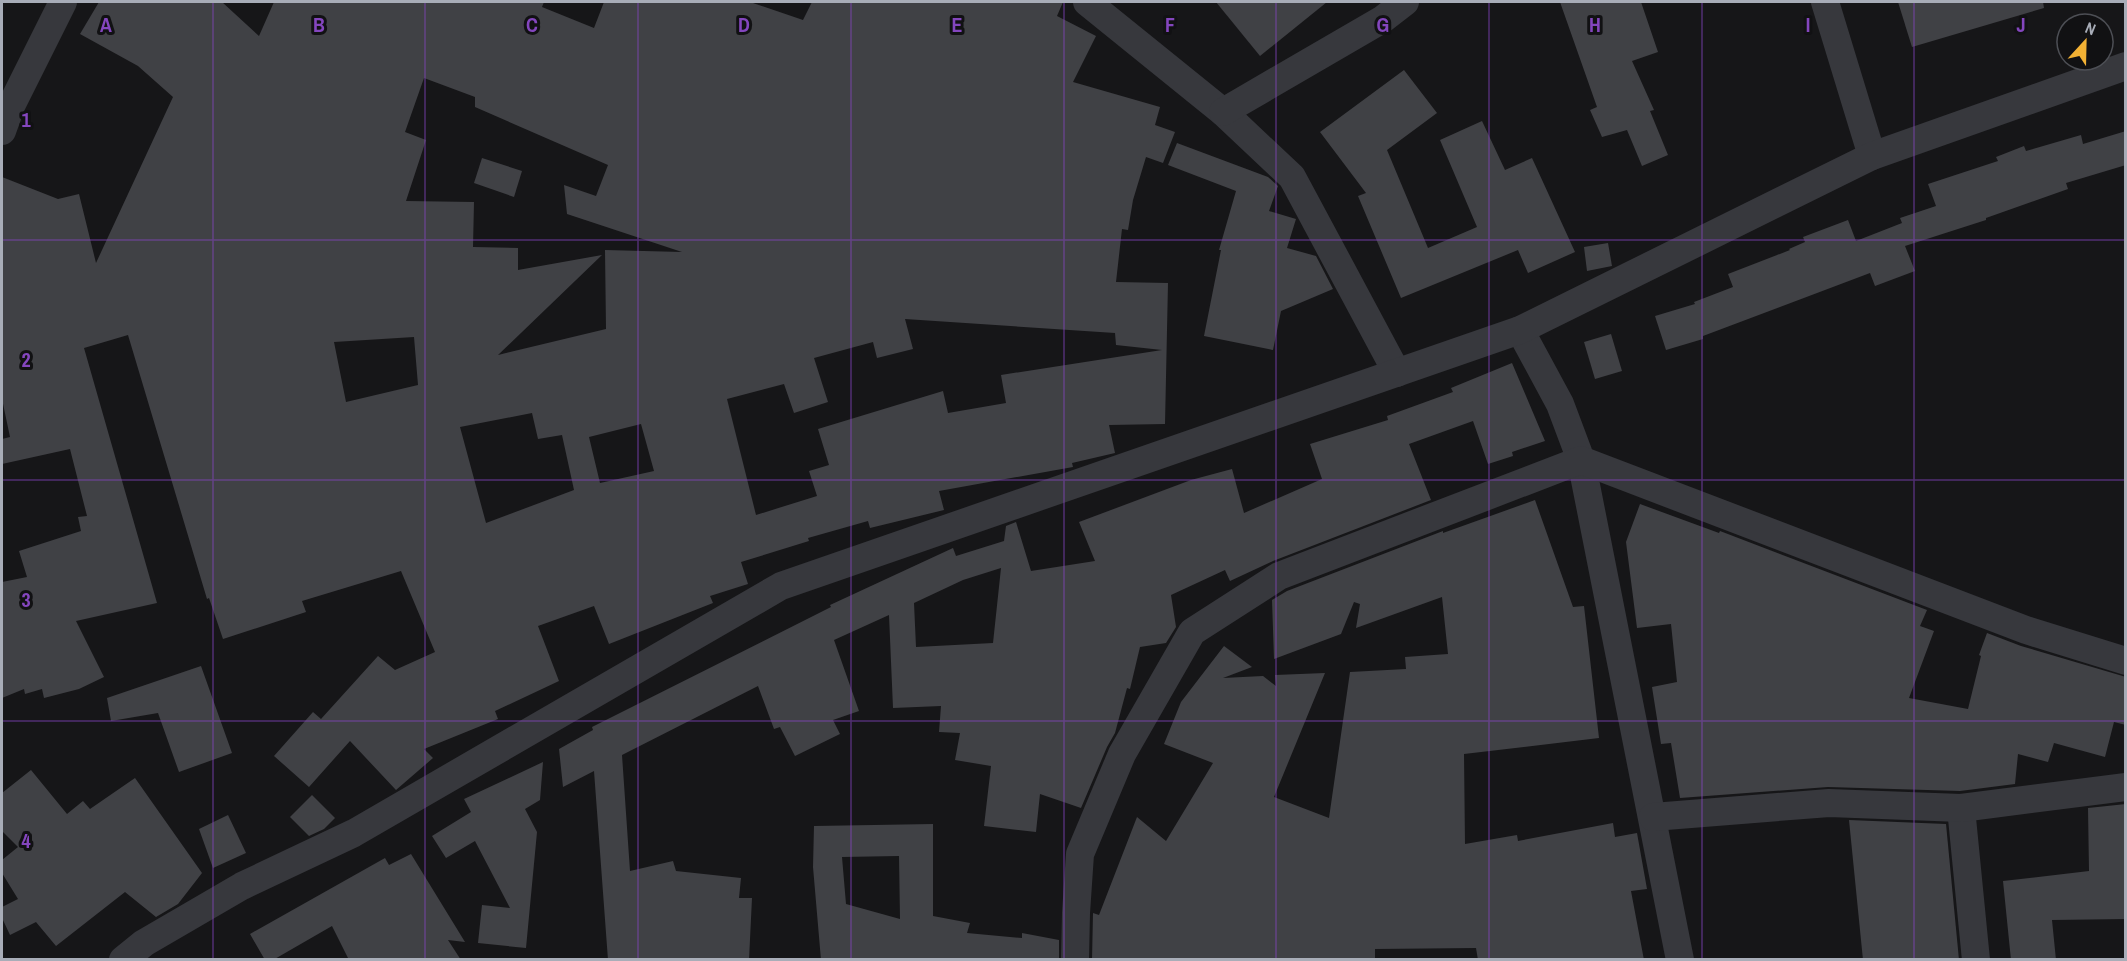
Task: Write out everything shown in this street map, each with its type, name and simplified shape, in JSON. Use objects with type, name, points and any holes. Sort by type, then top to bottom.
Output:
[{"type":"street","points":[[2,131],[11,105],[63,2]]},
{"type":"street","points":[[1087,2],[1223,112],[1292,177],[1397,373]]},
{"type":"street","points":[[1223,112],[1383,19],[1405,2]]},
{"type":"street","points":[[1825,2],[1872,156]]},
{"type":"street","points":[[123,960],[144,943],[242,886],[354,833],[782,586],[1520,330],[1872,156],[2126,66]]},
{"type":"street","points":[[1520,330],[1560,404],[1581,460],[1680,960]]},
{"type":"street","points":[[1075,960],[1080,854],[1122,754],[1192,632],[1279,576],[1581,460],[2026,630],[2126,661]]},
{"type":"street","points":[[1653,817],[1829,803],[1961,808],[2126,787]]},
{"type":"street","points":[[1961,808],[1976,960]]},
{"type":"building","points":[[99,2],[222,2],[259,36],[274,2],[544,2],[542,7],[594,28],[604,2],[750,2],[803,20],[812,2],[1063,2],[1057,16],[1096,36],[1073,82],[1160,107],[1155,125],[1175,132],[1163,163],[1146,157],[1133,200],[1128,230],[1122,229],[1116,282],[1168,283],[1165,424],[1109,425],[1115,453],[1072,463],[1073,467],[939,491],[944,510],[870,528],[868,521],[808,538],[809,541],[741,562],[748,584],[710,596],[713,603],[609,644],[594,606],[538,626],[559,681],[495,711],[498,719],[424,749],[433,758],[396,790],[350,741],[309,787],[274,756],[313,712],[321,719],[378,656],[395,670],[435,652],[401,571],[302,601],[306,612],[223,639],[209,598],[207,599],[128,335],[84,348],[157,603],[76,621],[104,677],[79,689],[44,698],[42,689],[25,694],[24,689],[2,698],[2,582],[27,577],[19,551],[81,531],[78,517],[87,516],[70,449],[2,464],[2,439],[10,437],[2,399],[2,177],[58,199],[79,194],[96,263],[173,97],[138,66],[80,34]],"holes":[[[424,78],[475,97],[475,107],[608,165],[596,196],[564,185],[567,214],[682,252],[605,250],[606,329],[498,355],[602,255],[518,270],[518,248],[473,247],[474,202],[406,201],[426,140],[405,132]],[[905,319],[1115,333],[1116,345],[1162,350],[1001,375],[1006,403],[948,413],[943,391],[818,429],[829,465],[809,471],[817,496],[756,515],[727,399],[784,384],[794,413],[828,402],[814,358],[873,342],[877,358],[913,349]],[[414,337],[418,385],[346,402],[334,342]],[[532,413],[538,439],[562,435],[574,490],[486,523],[460,427]],[[641,424],[654,471],[600,483],[589,437]]]},
{"type":"building","points":[[1216,2],[1327,2],[1260,56]]},
{"type":"building","points":[[1560,2],[1641,2],[1658,52],[1632,61],[1654,110],[1650,111],[1668,155],[1642,166],[1627,130],[1602,137],[1590,110],[1597,107]]},
{"type":"building","points":[[1898,2],[2043,2],[2044,8],[1912,47]]},
{"type":"building","points":[[1404,70],[1437,113],[1387,150],[1428,248],[1477,227],[1440,140],[1482,121],[1505,170],[1532,158],[1575,252],[1528,273],[1518,250],[1401,298],[1358,196],[1366,193],[1320,132]]},
{"type":"building","points":[[2126,131],[2126,165],[2066,183],[2068,189],[1986,218],[1986,220],[1905,246],[1915,271],[1875,286],[1870,273],[1703,336],[1703,339],[1666,350],[1655,316],[1695,304],[1694,302],[1733,287],[1728,274],[1790,250],[1805,242],[1803,237],[1848,220],[1856,241],[1902,223],[1900,218],[1936,206],[1928,184],[1998,161],[1996,157],[2024,146],[2026,151],[2081,135],[2083,144]]},
{"type":"building","points":[[1177,143],[1268,177],[1278,186],[1269,211],[1296,219],[1287,248],[1316,256],[1333,289],[1281,311],[1273,350],[1204,336],[1221,250],[1219,250],[1236,191],[1168,165]]},
{"type":"building","points":[[482,158],[522,171],[514,197],[474,183]]},
{"type":"building","points":[[1608,243],[1612,266],[1587,271],[1584,247]]},
{"type":"building","points":[[1611,334],[1622,371],[1595,379],[1584,342]]},
{"type":"building","points":[[1512,363],[1545,441],[1512,452],[1513,456],[1488,464],[1473,421],[1409,444],[1431,500],[1273,561],[1230,581],[1225,570],[1171,595],[1176,627],[1166,643],[1140,647],[1130,689],[1127,688],[1115,733],[1081,808],[1040,794],[1036,832],[984,826],[991,766],[955,760],[960,733],[939,732],[941,706],[893,708],[889,615],[834,640],[859,711],[833,720],[840,734],[795,756],[780,727],[774,729],[758,686],[622,755],[630,871],[673,861],[676,871],[741,878],[739,898],[752,898],[749,960],[608,960],[594,771],[563,787],[559,749],[593,730],[592,727],[831,607],[830,605],[953,548],[956,556],[1004,541],[1006,526],[1016,522],[1031,571],[1095,561],[1079,522],[1191,480],[1232,469],[1244,513],[1322,479],[1310,444],[1388,420],[1387,416],[1453,392],[1451,388]],"holes":[[[1001,568],[993,643],[916,647],[914,603],[963,580]]]},
{"type":"building","points":[[1535,500],[1573,607],[1584,606],[1599,738],[1464,754],[1465,844],[1517,835],[1518,841],[1613,823],[1615,837],[1637,833],[1647,889],[1631,891],[1644,960],[1478,960],[1476,948],[1375,949],[1375,960],[1092,960],[1093,913],[1099,915],[1137,817],[1166,841],[1213,763],[1164,744],[1181,702],[1224,646],[1252,667],[1223,678],[1263,676],[1276,686],[1275,675],[1325,673],[1274,797],[1329,818],[1350,672],[1406,669],[1405,657],[1448,654],[1442,597],[1356,628],[1360,604],[1354,602],[1341,634],[1274,659],[1272,600],[1287,591],[1443,531],[1443,533]]},
{"type":"building","points":[[1640,504],[1719,533],[1720,531],[1927,610],[1920,626],[1934,631],[1909,698],[1968,709],[1981,656],[1979,655],[1987,633],[2021,646],[2126,677],[2126,725],[2114,722],[2105,757],[2054,743],[2048,762],[2018,754],[2015,784],[1960,791],[1828,787],[1680,798],[1671,743],[1661,744],[1652,687],[1677,682],[1671,624],[1637,628],[1626,542]]},
{"type":"building","points":[[201,666],[232,753],[179,772],[158,713],[111,721],[107,698]]},
{"type":"building","points":[[543,762],[540,800],[525,809],[537,832],[526,948],[478,943],[482,905],[510,908],[475,841],[446,858],[432,836],[471,812],[464,799]]},
{"type":"building","points":[[31,770],[67,814],[83,801],[90,809],[135,778],[202,873],[178,904],[156,917],[125,892],[56,946],[36,922],[10,935],[2,918],[2,907],[18,899],[2,873],[2,860],[18,847],[2,831],[2,793]]},
{"type":"building","points":[[312,795],[335,818],[324,829],[309,836],[290,817]]},
{"type":"building","points":[[2126,804],[2126,919],[2052,920],[2056,960],[2011,960],[2003,881],[2089,871],[2088,808]]},
{"type":"building","points":[[228,815],[246,853],[213,868],[199,829]]},
{"type":"building","points":[[1849,820],[1946,824],[1959,960],[1863,960]]},
{"type":"building","points":[[933,824],[933,916],[970,923],[967,933],[1022,938],[1022,933],[1059,940],[1059,960],[821,960],[813,867],[814,826]],"holes":[[[899,856],[900,919],[846,904],[842,857]]]},
{"type":"building","points":[[411,854],[465,942],[448,940],[461,960],[349,960],[332,926],[273,960],[265,960],[250,934],[385,858],[389,865]]}]
